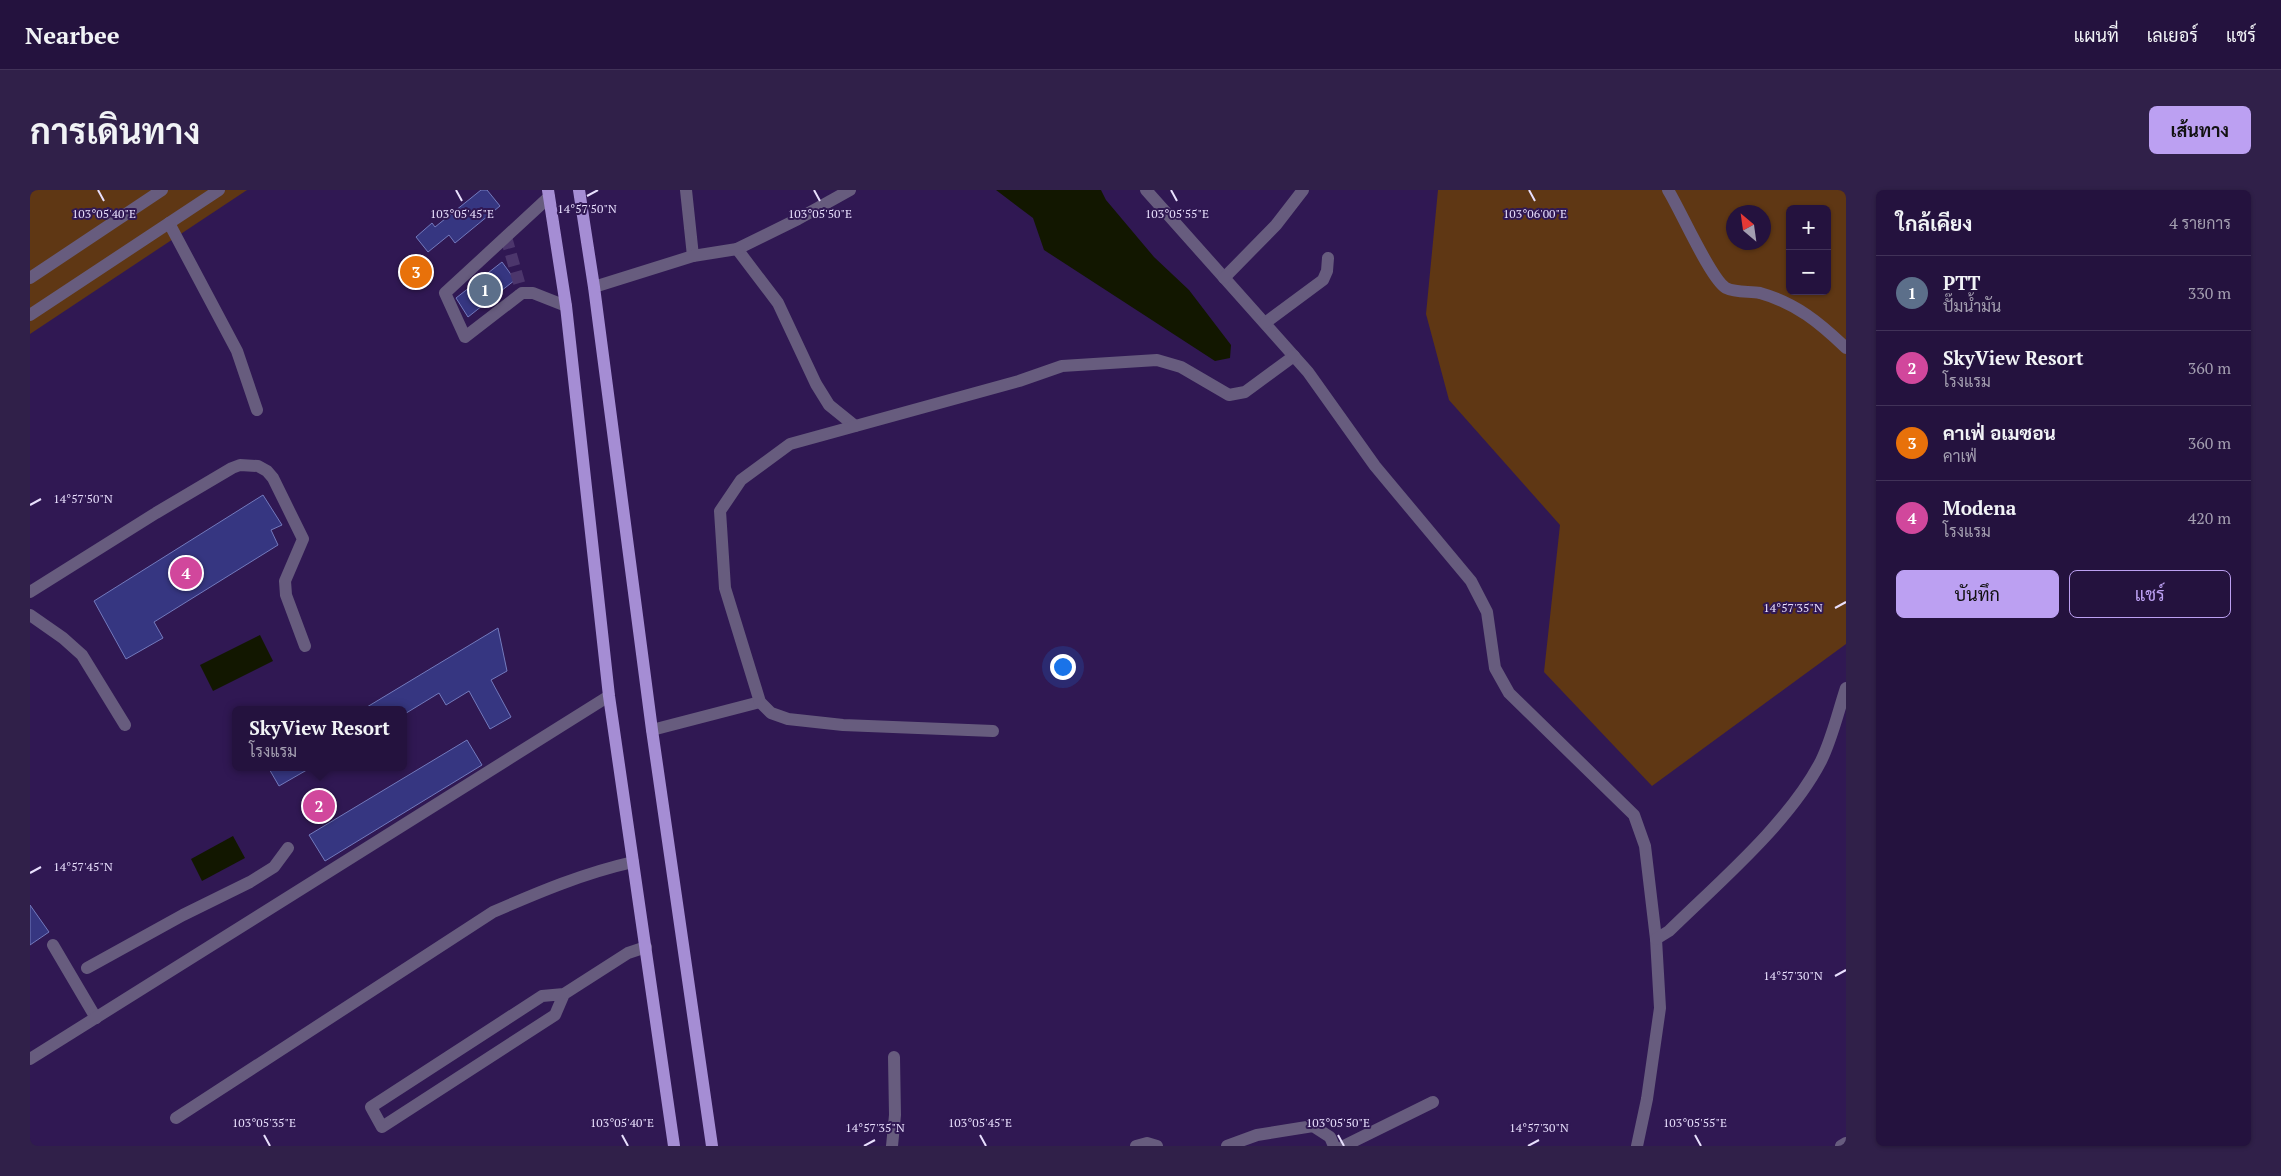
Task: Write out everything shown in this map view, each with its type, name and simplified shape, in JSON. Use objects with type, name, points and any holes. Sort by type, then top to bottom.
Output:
[{"type":"main road","points":[[579,190],[594,286],[652,730],[712,1146]]},
{"type":"main road","points":[[549,194],[566,306],[610,696],[674,1146]]},
{"type":"street","points":[[30,278],[162,190]]},
{"type":"street","points":[[30,315],[220,190]]},
{"type":"street","points":[[686,190],[693,256]]},
{"type":"street","points":[[594,286],[693,256],[737,249],[798,219],[850,190]]},
{"type":"street","points":[[1146,190],[1265,323],[1289,360],[1308,372],[1376,466],[1471,581],[1487,612],[1495,668],[1509,693],[1634,815],[1645,846],[1656,939],[1660,1008],[1647,1099],[1637,1146]]},
{"type":"street","points":[[1224,278],[1276,225],[1303,190]]},
{"type":"street","points":[[1668,190],[1714,274],[1726,288],[1760,293],[1795,306],[1821,324],[1846,348]]},
{"type":"street","points":[[549,194],[444,293],[465,337],[522,293],[533,293],[566,306]]},
{"type":"street","points":[[169,224],[237,351],[258,410]]},
{"type":"street","points":[[737,249],[778,303],[816,384],[829,405],[855,426]]},
{"type":"street","points":[[1265,323],[1323,280],[1327,271],[1328,258]]},
{"type":"street","points":[[993,731],[843,725],[788,719],[771,713],[760,702],[725,588],[720,511],[741,480],[790,444],[1019,381],[1062,366],[1157,360],[1181,367],[1229,395],[1240,395],[1289,360]]},
{"type":"street","points":[[30,592],[232,468],[249,464],[267,471],[273,478],[303,539],[284,580],[286,595],[305,646]]},
{"type":"street","points":[[30,615],[63,638],[82,655],[125,725]]},
{"type":"street","points":[[1656,939],[1669,931],[1742,860],[1798,799],[1822,759],[1846,688]]},
{"type":"street","points":[[30,1059],[610,696]]},
{"type":"street","points":[[652,730],[760,702]]},
{"type":"street","points":[[87,968],[183,915],[250,882],[274,867],[288,848]]},
{"type":"street","points":[[176,1118],[493,912],[597,870],[633,862]]},
{"type":"street","points":[[53,945],[96,1018]]},
{"type":"street","points":[[564,994],[555,1016],[382,1127],[371,1107],[542,996],[564,994],[628,953],[646,947]]},
{"type":"street","points":[[892,1146],[895,1115],[894,1057]]},
{"type":"street","points":[[1344,1146],[1433,1102]]},
{"type":"street","points":[[1227,1146],[1256,1135],[1313,1126],[1330,1137],[1334,1146]]},
{"type":"street","points":[[1136,1146],[1147,1143],[1157,1146]]},
{"type":"street","points":[[1841,1146],[1846,1143]]},
{"type":"shaded area","points":[[30,190],[247,190],[30,334]]},
{"type":"shaded area","points":[[996,190],[1101,190],[1106,200],[1154,257],[1189,290],[1231,345],[1230,358],[1215,361],[1044,250],[1033,218]]},
{"type":"shaded area","points":[[1438,190],[1846,190],[1846,644],[1652,786],[1544,672],[1560,525],[1449,400],[1426,314]]},
{"type":"shaded area","points":[[260,635],[273,661],[213,691],[200,665]]},
{"type":"shaded area","points":[[233,836],[245,858],[202,881],[191,859]]},
{"type":"building","points":[[481,190],[487,190],[500,206],[455,243],[449,235],[428,252],[416,237],[432,223],[435,227]]},
{"type":"building","points":[[405,262],[430,269],[427,281],[401,275]]},
{"type":"building","points":[[502,262],[515,280],[468,317],[456,298]]},
{"type":"building","points":[[263,495],[282,525],[271,530],[278,545],[154,622],[163,638],[126,659],[94,601]]},
{"type":"building","points":[[498,628],[507,671],[491,680],[511,717],[490,729],[469,691],[446,705],[439,693],[407,713],[407,706],[369,706]]},
{"type":"building","points":[[467,740],[482,765],[325,861],[309,835]]},
{"type":"building","points":[[270,771],[305,771],[279,786]]},
{"type":"building","points":[[30,905],[49,932],[30,945]]},
{"type":"tunnel","points":[[506,237],[522,293]]},
{"type":"place","name":"คาเฟ่ อเมซอน","points":[[416,272]]},
{"type":"place","name":"PTT","points":[[485,290]]},
{"type":"place","name":"Modena","points":[[186,573]]},
{"type":"place","name":"SkyView Resort","points":[[319,806]]}]
